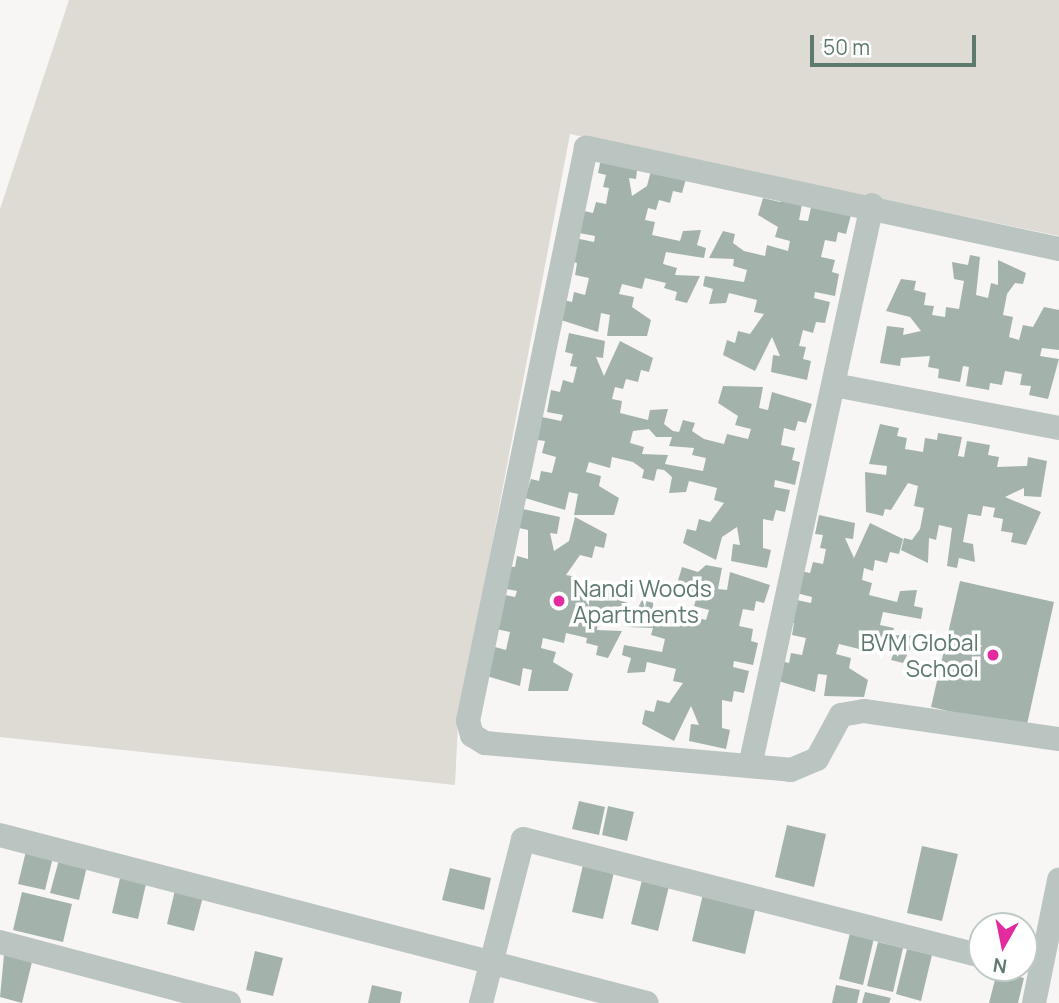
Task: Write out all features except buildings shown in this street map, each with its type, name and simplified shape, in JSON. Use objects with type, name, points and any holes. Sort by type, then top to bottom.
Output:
[{"type":"street","points":[[1059,249],[873,205],[591,147],[583,153],[468,721],[472,735],[485,743],[750,766],[810,767],[841,715],[864,711],[1059,739]]},
{"type":"street","points":[[750,766],[873,205]]},
{"type":"street","points":[[834,385],[1059,428]]},
{"type":"street","points":[[0,835],[647,1003]]},
{"type":"street","points":[[481,1003],[523,839],[968,952]]},
{"type":"street","points":[[1038,952],[1059,880]]},
{"type":"street","points":[[0,942],[229,1003]]},
{"type":"street","points":[[1033,982],[1034,1003]]},
{"type":"shaded area","points":[[69,0],[1059,0],[1059,236],[570,134],[458,723],[455,785],[0,737],[0,209]]},
{"type":"place","name":"Nandi Woods Apartments","points":[[559,601]]},
{"type":"place","name":"BVM Global School","points":[[993,655]]}]
